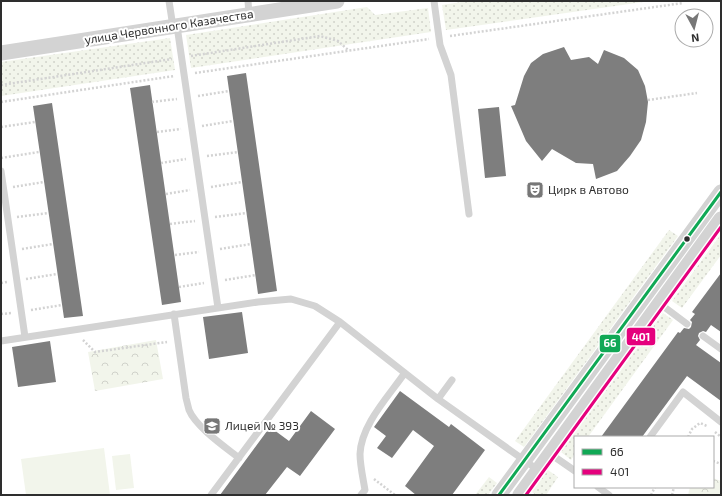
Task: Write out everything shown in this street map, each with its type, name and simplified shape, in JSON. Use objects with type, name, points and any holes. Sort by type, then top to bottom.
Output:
[{"type":"street","name":"улица Червонного Казачества","points":[[1,53],[175,26],[249,8],[336,1]]},
{"type":"street","points":[[520,495],[550,453],[653,298],[721,192]]},
{"type":"street","points":[[498,495],[537,443],[653,298],[721,219]]},
{"type":"lane","points":[[169,1],[184,75],[218,308]]},
{"type":"lane","points":[[434,1],[440,45],[451,75],[469,214]]},
{"type":"lane","points":[[1,171],[25,337]]},
{"type":"lane","points":[[653,298],[687,324]]},
{"type":"lane","points":[[1,341],[174,314],[258,302],[291,299],[315,306],[340,322],[404,374],[538,470]]},
{"type":"lane","points":[[174,314],[189,411],[203,428],[220,444],[239,458]]},
{"type":"lane","points":[[211,495],[340,322]]},
{"type":"lane","points":[[703,336],[721,349]]},
{"type":"lane","points":[[362,495],[365,490],[360,454],[363,437],[369,423],[404,374]]},
{"type":"lane","points":[[438,399],[452,380]]},
{"type":"lane","points":[[651,436],[683,392],[721,422]]},
{"type":"lane","points":[[537,443],[574,470]]},
{"type":"lane","points":[[599,488],[608,494]]},
{"type":"path","points":[[1,102],[184,75]]},
{"type":"path","points":[[648,100],[697,93]]},
{"type":"path","points":[[1,127],[35,122]]},
{"type":"path","points":[[1,158],[40,152]]},
{"type":"path","points":[[3,188],[44,182]]},
{"type":"path","points":[[8,219],[48,213]]},
{"type":"path","points":[[12,250],[53,244]]},
{"type":"path","points":[[74,330],[95,352],[178,340]]},
{"type":"path","points":[[688,436],[692,429],[700,423],[710,428]]},
{"type":"path","points":[[713,430],[721,437]]},
{"type":"path","points":[[362,471],[395,495]]},
{"type":"green space","points":[[468,1],[650,1],[446,30],[442,5]]},
{"type":"green space","points":[[367,7],[375,15],[428,8],[431,32],[191,68],[186,35]]},
{"type":"green space","points":[[170,38],[175,70],[1,96],[1,62]]},
{"type":"green space","points":[[669,230],[678,236],[524,447],[515,441]]},
{"type":"green space","points":[[721,234],[721,255],[682,308],[672,301]]},
{"type":"green space","points":[[663,313],[673,320],[589,436],[574,436],[574,456],[571,460],[561,452]]},
{"type":"green space","points":[[156,340],[163,379],[95,391],[88,352]]},
{"type":"green space","points":[[104,448],[110,495],[26,495],[21,459]]},
{"type":"green space","points":[[130,454],[134,488],[116,490],[112,456]]},
{"type":"green space","points":[[548,470],[558,477],[546,495],[536,495],[532,492]]},
{"type":"green space","points":[[489,477],[497,483],[488,495],[475,495]]},
{"type":"green space","points":[[714,478],[721,481],[721,495],[688,495],[690,488],[714,488]]},
{"type":"building","points":[[564,47],[571,60],[589,57],[598,64],[604,50],[624,58],[638,70],[645,86],[648,102],[646,122],[641,140],[617,171],[596,179],[593,164],[576,163],[552,149],[542,161],[526,141],[511,106],[515,105],[524,76],[531,63],[543,54]]},
{"type":"building","points":[[246,73],[277,291],[258,294],[227,76]]},
{"type":"building","points":[[150,85],[181,302],[162,305],[130,88]]},
{"type":"building","points":[[52,103],[83,316],[64,318],[33,106]]},
{"type":"building","points":[[499,107],[506,176],[485,178],[478,109]]},
{"type":"building","points":[[721,273],[721,332],[711,325],[706,332],[703,331],[699,333],[698,336],[700,340],[696,345],[721,363],[721,401],[687,376],[643,436],[602,436],[678,332],[680,333],[684,328],[689,329],[691,327],[692,322],[690,320],[695,314],[692,312]]},
{"type":"building","points":[[242,312],[248,353],[209,359],[203,317]]},
{"type":"building","points":[[50,341],[56,382],[18,387],[12,347]]},
{"type":"building","points":[[400,391],[449,427],[451,424],[485,450],[452,495],[416,495],[405,486],[434,446],[413,430],[392,458],[377,448],[386,436],[374,427]]},
{"type":"building","points":[[311,411],[335,429],[300,476],[287,467],[265,495],[220,495],[270,427],[289,441]]},
{"type":"transit line","name":"66","points":[[499,495],[721,192]]},
{"type":"transit line","name":"401","points":[[526,495],[721,227]]},
{"type":"place","name":"Цирк в Автово","points":[[535,190]]},
{"type":"place","name":"Лицей № 393","points":[[212,426]]}]
